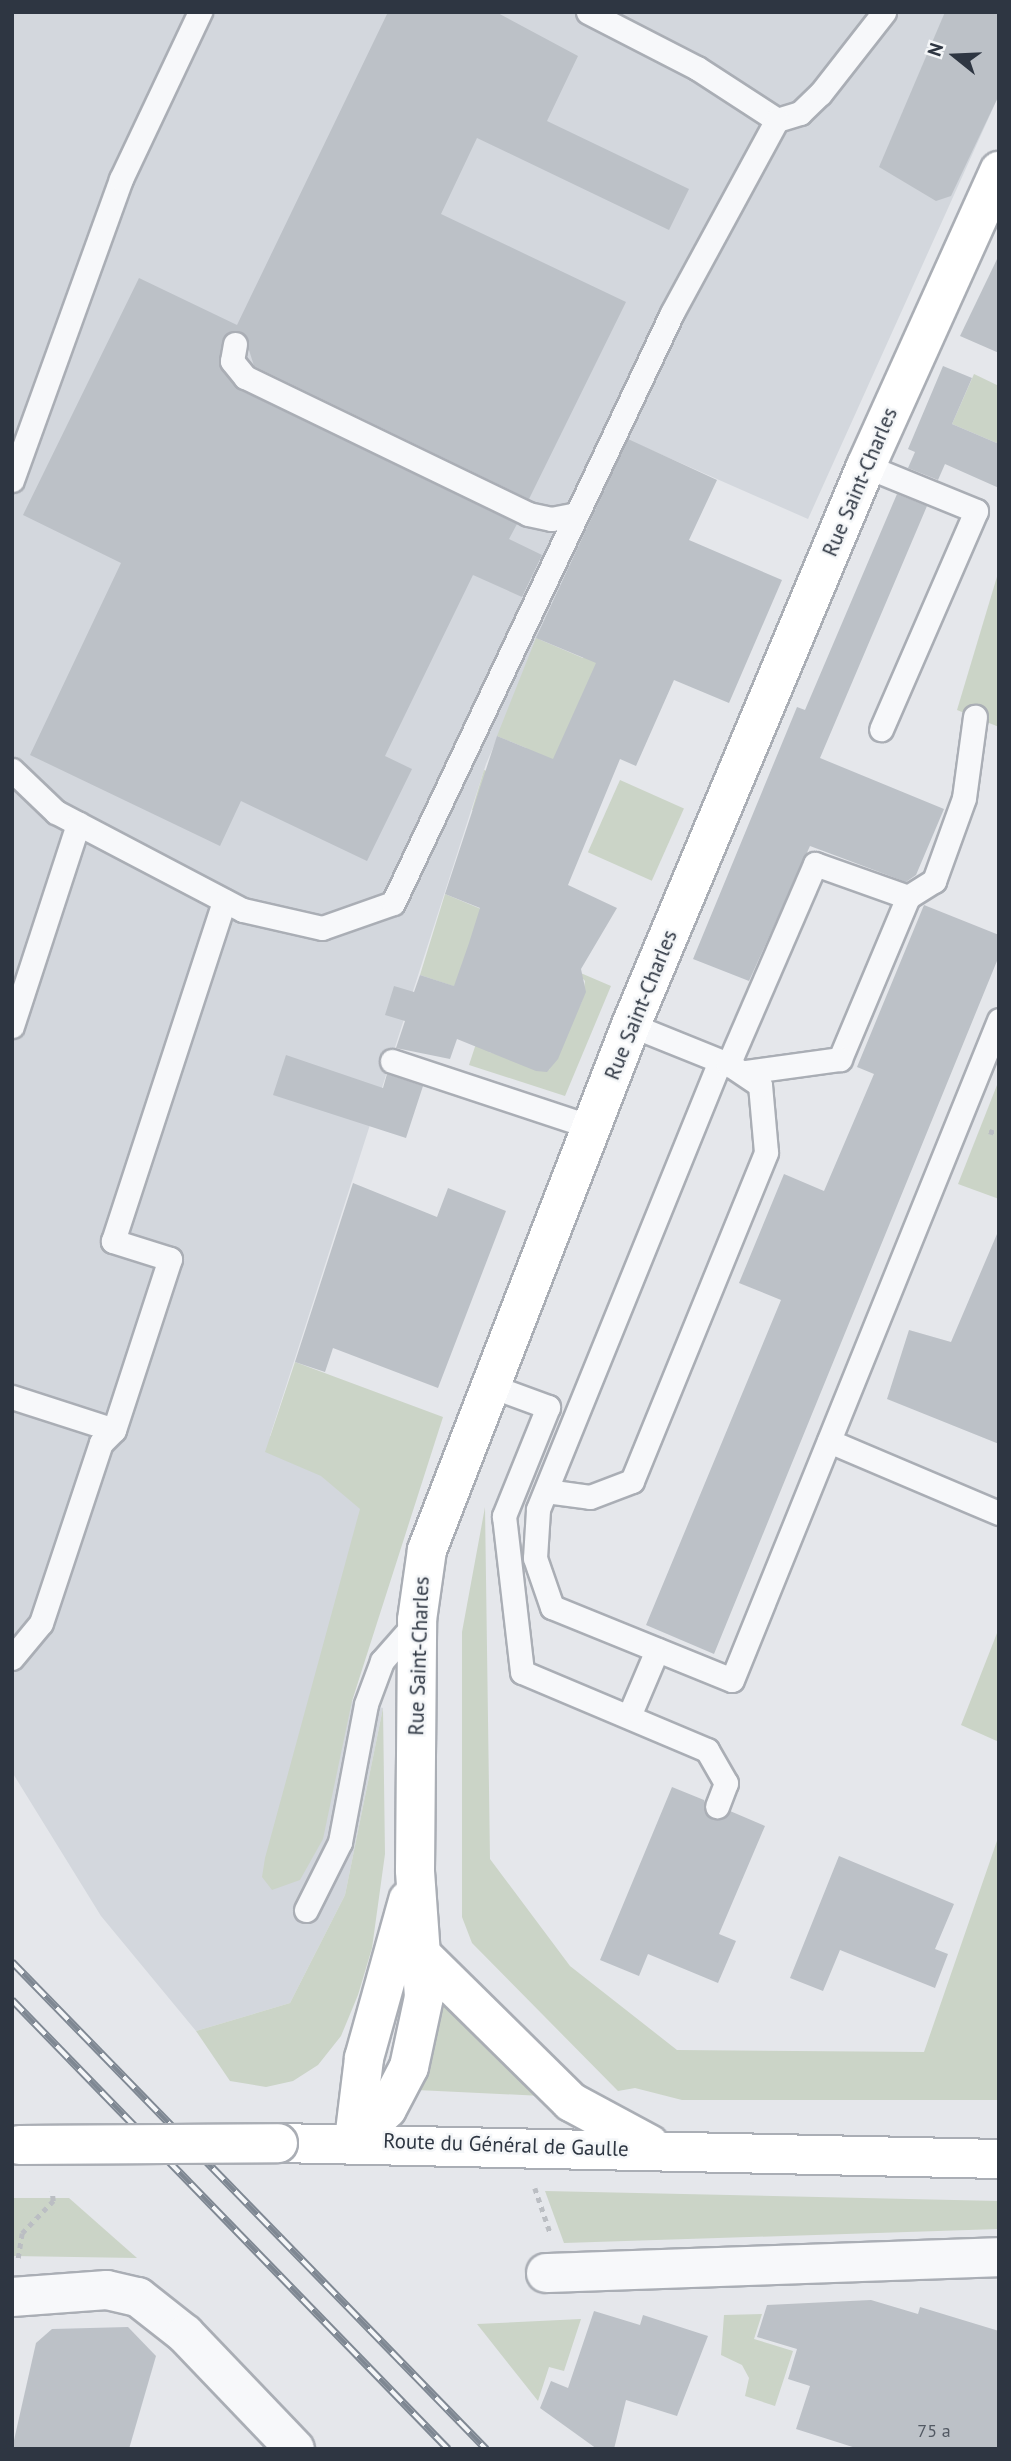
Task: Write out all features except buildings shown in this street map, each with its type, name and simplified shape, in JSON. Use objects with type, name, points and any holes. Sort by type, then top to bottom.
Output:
[{"type":"street","name":"Rue Saint-Charles","points":[[354,2140],[387,2109],[409,2067],[423,2008],[425,1958],[415,1870],[417,1620],[427,1550],[631,1025],[866,466],[999,171]]},
{"type":"street","name":"Rue Saint-Charles","points":[[354,2140],[364,2058],[415,1870]]},
{"type":"street","points":[[425,1958],[571,2102],[629,2137],[668,2150]]},
{"type":"street","name":"Route du Général de Gaulle","points":[[16,2145],[354,2140],[999,2159]]},
{"type":"street","points":[[555,2273],[999,2257]]},
{"type":"street","points":[[13,2286],[107,2290],[138,2297],[185,2333],[295,2449]]},
{"type":"lane","points":[[12,480],[121,179],[200,12]]},
{"type":"lane","points":[[588,12],[697,68],[777,120]]},
{"type":"lane","points":[[12,770],[78,824],[225,901],[323,928],[393,903],[672,313],[777,120],[800,113],[820,94],[884,12]]},
{"type":"lane","points":[[235,344],[232,361],[245,377],[528,514],[551,519],[576,514]]},
{"type":"lane","points":[[866,466],[976,511],[881,729]]},
{"type":"lane","points":[[731,1066],[840,1059],[908,897],[934,880],[964,797],[975,716]]},
{"type":"lane","points":[[12,1026],[78,824]]},
{"type":"lane","points":[[908,897],[815,864],[731,1066],[546,1491],[535,1558],[552,1607],[732,1680],[999,1020]]},
{"type":"lane","points":[[12,1658],[41,1623],[101,1443],[114,1430],[170,1259],[113,1241],[225,901]]},
{"type":"lane","points":[[546,1491],[590,1497],[632,1481],[766,1152],[760,1085],[731,1066],[631,1025]]},
{"type":"lane","points":[[392,1061],[591,1127]]},
{"type":"lane","points":[[491,1386],[548,1407],[504,1516],[522,1672],[707,1750],[726,1783],[716,1806]]},
{"type":"lane","points":[[12,1397],[114,1430]]},
{"type":"lane","points":[[828,1441],[999,1513]]},
{"type":"lane","points":[[306,1910],[340,1842],[366,1704],[382,1661],[417,1620]]},
{"type":"lane","points":[[629,1716],[657,1650]]},
{"type":"path","points":[[532,2179],[555,2273]]},
{"type":"path","points":[[13,2286],[22,2233],[53,2201],[52,2191]]},
{"type":"shaded area","points":[[12,12],[999,12],[999,95],[808,519],[626,439],[486,764],[270,1436],[417,1483],[352,1701],[383,1708],[345,1895],[290,2003],[196,2031],[101,1916],[12,1772]]},
{"type":"shaded area","points":[[974,374],[999,386],[999,444],[952,424]]},
{"type":"shaded area","points":[[999,570],[999,727],[957,710]]},
{"type":"shaded area","points":[[595,630],[659,658],[526,828],[472,810],[484,770],[513,782],[526,748],[497,736],[536,638],[583,658]]},
{"type":"shaded area","points":[[620,780],[684,808],[652,881],[588,852]]},
{"type":"shaded area","points":[[445,894],[481,909],[459,977],[465,990],[420,975]]},
{"type":"shaded area","points":[[576,971],[611,986],[565,1096],[469,1065],[494,989],[511,996],[489,1052],[549,1070],[582,1001],[585,981]]},
{"type":"shaded area","points":[[999,1080],[999,1199],[958,1184]]},
{"type":"shaded area","points":[[295,1362],[443,1417],[352,1701],[323,1839],[300,1880],[272,1890],[262,1877],[265,1858],[360,1509],[321,1476],[265,1452]]},
{"type":"shaded area","points":[[485,1507],[490,1859],[570,1966],[677,2050],[924,2052],[999,1835],[999,2100],[682,2100],[635,2088],[618,2091],[472,1943],[462,1917],[462,1632]]},
{"type":"shaded area","points":[[999,1628],[999,1742],[961,1725]]},
{"type":"shaded area","points":[[383,1708],[385,1854],[372,1948],[358,1995],[341,2036],[318,2065],[293,2081],[266,2087],[230,2081],[196,2031],[290,2003],[345,1895]]},
{"type":"shaded area","points":[[438,1998],[542,2096],[417,2090]]},
{"type":"shaded area","points":[[545,2191],[999,2201],[999,2229],[564,2243]]},
{"type":"shaded area","points":[[12,2198],[69,2198],[137,2258],[12,2256]]},
{"type":"shaded area","points":[[762,2314],[754,2339],[793,2351],[775,2406],[745,2396],[749,2378],[742,2365],[721,2355],[724,2315]]},
{"type":"shaded area","points":[[581,2319],[564,2371],[549,2367],[538,2401],[477,2324]]},
{"type":"railway","points":[[12,1962],[486,2449]]},
{"type":"railway","points":[[12,2000],[448,2449]]}]
